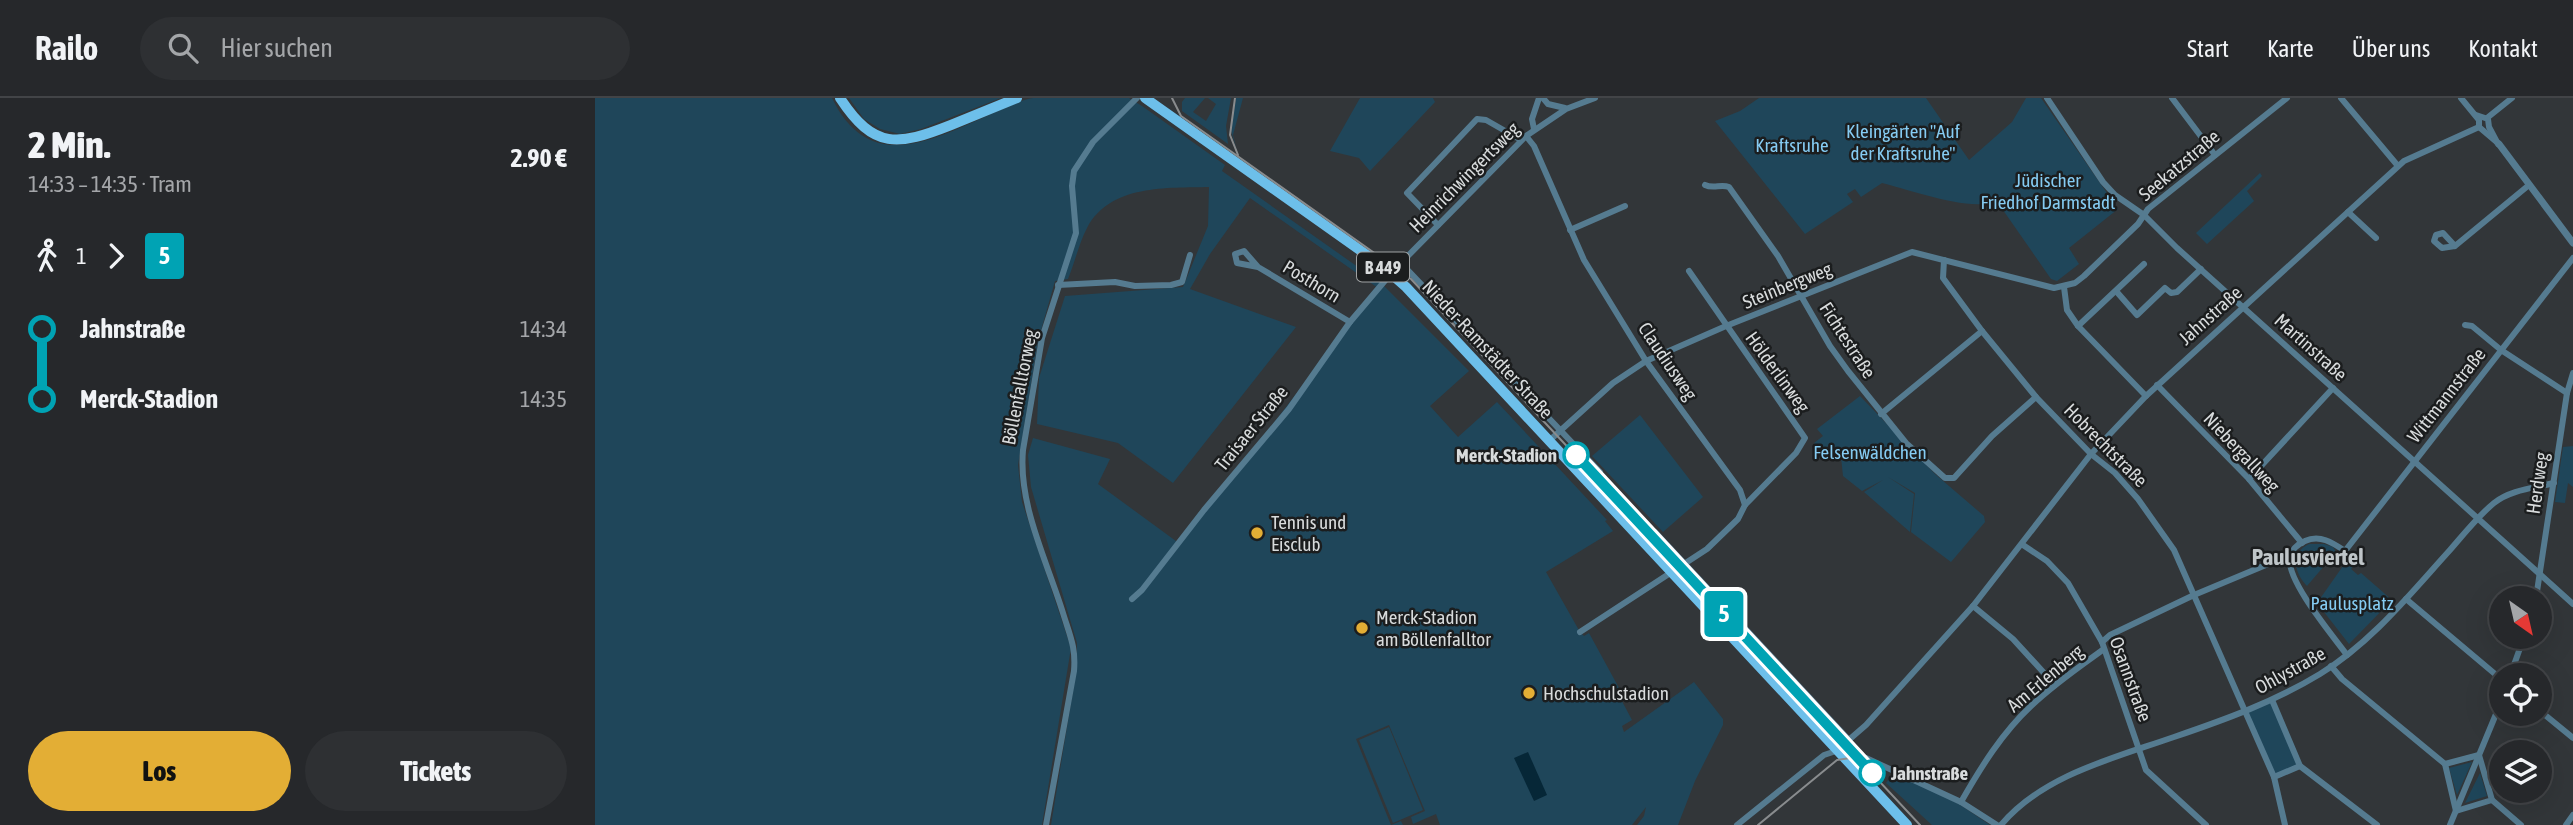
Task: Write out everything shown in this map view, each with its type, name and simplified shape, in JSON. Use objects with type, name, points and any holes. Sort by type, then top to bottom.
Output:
[{"type":"main road","points":[[840,98],[851,115],[871,132],[882,138],[902,141],[929,134],[1017,98]]},
{"type":"main road","name":"Nieder-Ramstädter Straße","points":[[1145,98],[1392,275],[1550,440],[1907,825]]},
{"type":"street","name":"Böllenfalltorweg","points":[[1046,825],[1074,671],[1075,645],[1027,499],[1022,463],[1042,338],[1076,233],[1072,187],[1074,172],[1084,152],[1136,98]]},
{"type":"street","points":[[1534,129],[1532,119],[1541,98],[1548,104],[1566,108]]},
{"type":"street","name":"Heinrichwingertsweg","points":[[1392,275],[1523,138],[1566,108],[1595,98]]},
{"type":"street","name":"Martinstraße","points":[[2047,98],[2103,182],[2115,195],[2144,215],[2573,604]]},
{"type":"street","points":[[2172,98],[2215,155]]},
{"type":"street","points":[[2273,98],[2278,105]]},
{"type":"street","name":"Seekatzstraße","points":[[2064,287],[2084,276],[2139,224],[2148,209],[2287,98]]},
{"type":"street","points":[[2341,98],[2398,166]]},
{"type":"street","points":[[2461,98],[2573,243]]},
{"type":"street","points":[[2481,123],[2512,98]]},
{"type":"street","points":[[1438,225],[1407,193],[1477,119],[1486,120],[1523,138]]},
{"type":"street","name":"Jahnstraße","points":[[1737,825],[1824,755],[1836,751],[1866,725],[1973,606],[2091,454],[2146,396],[2405,160],[2481,123]]},
{"type":"street","name":"Claudiusweg","points":[[1523,138],[1534,146],[1584,260],[1646,361],[1740,490],[1745,505]]},
{"type":"street","name":"Fichtestraße","points":[[1705,185],[1729,187],[1778,256],[1830,346],[1881,414],[1918,455],[1945,478],[1952,479],[1992,436],[2036,397]]},
{"type":"street","points":[[2455,246],[2529,185]]},
{"type":"street","points":[[1570,230],[1625,206]]},
{"type":"street","points":[[2348,212],[2376,238]]},
{"type":"street","name":"Steinbergweg","points":[[1550,440],[1613,383],[1646,361],[1912,252],[2054,288],[2064,287]]},
{"type":"street","points":[[1058,285],[1115,282],[1136,286],[1171,285],[1182,282],[1190,254]]},
{"type":"street","name":"Wittmannstraße","points":[[2302,543],[2312,538],[2324,539],[2345,551],[2573,258]]},
{"type":"street","name":"Hobrechtstraße","points":[[1944,260],[1943,278],[1982,331],[2036,397],[2091,454],[2115,473],[2158,525],[2174,550],[2274,777],[2285,825]]},
{"type":"street","name":"Nieder-Ramstädter Straße","points":[[1401,263],[1600,472]]},
{"type":"street","points":[[2078,327],[2144,264]]},
{"type":"street","name":"Posthorn","points":[[1258,267],[1350,322]]},
{"type":"street","points":[[2116,291],[2137,315],[2165,288],[2171,293],[2177,292],[2201,269]]},
{"type":"street","name":"Hölderlinweg","points":[[1580,632],[1684,564],[1724,533],[1738,519],[1745,505],[1796,453],[1805,438],[1689,271]]},
{"type":"street","name":"Traisaer Straße","points":[[1132,599],[1289,408],[1350,322],[1392,275]]},
{"type":"street","points":[[2064,287],[2067,310],[2078,327],[2146,396]]},
{"type":"street","points":[[2465,325],[2472,326],[2501,350],[2567,393]]},
{"type":"street","points":[[1881,414],[1982,331]]},
{"type":"street","name":"Herdweg","points":[[2539,586],[2567,393],[2573,374]]},
{"type":"street","name":"Niebergallweg","points":[[2157,386],[2249,479],[2302,543]]},
{"type":"street","points":[[2249,479],[2333,388]]},
{"type":"street","name":"Ohlystraße","points":[[1999,825],[2033,795],[2070,775],[2245,712],[2332,666],[2371,634],[2499,500],[2520,491],[2554,483]]},
{"type":"street","points":[[1655,532],[1849,740]]},
{"type":"street","points":[[2302,543],[2290,555],[2290,565],[2299,587],[2347,655]]},
{"type":"street","name":"Osannstraße","points":[[2023,545],[2047,561],[2068,583],[2103,645],[2146,770],[2206,825]]},
{"type":"street","name":"Am Erlenberg","points":[[1961,802],[1986,759],[2030,706],[2103,645],[2111,635],[2194,595],[2290,555]]},
{"type":"street","points":[[2406,599],[2489,668]]},
{"type":"street","points":[[1973,606],[2013,639],[2055,685]]},
{"type":"street","points":[[2332,666],[2342,679],[2445,764],[2456,811]]},
{"type":"street","points":[[2272,700],[2300,766],[2377,825]]},
{"type":"street","points":[[2552,721],[2573,738]]},
{"type":"street","points":[[2450,825],[2491,726]]},
{"type":"street","points":[[2445,764],[2479,755]]},
{"type":"street","points":[[2479,755],[2489,790]]},
{"type":"street","points":[[1866,758],[1961,802],[1999,825]]},
{"type":"street","points":[[2274,777],[2300,766]]},
{"type":"street","points":[[2456,811],[2489,801]]},
{"type":"street","points":[[2495,803],[2521,825]]},
{"type":"street","points":[[2566,825],[2573,815]]},
{"type":"green space","points":[[595,98],[832,98],[848,123],[867,138],[888,145],[910,144],[933,138],[1033,98],[1129,98],[1142,106],[1225,165],[1222,171],[1382,284],[1469,371],[1430,406],[1458,437],[1497,402],[1607,520],[1605,521],[1613,531],[1546,572],[1580,632],[1584,636],[1589,633],[1619,688],[1616,690],[1632,720],[1622,726],[1624,732],[1694,682],[1723,719],[1723,725],[1695,781],[1678,825],[1637,825],[1644,816],[1646,807],[1632,825],[1440,825],[1436,814],[1413,824],[1411,817],[1425,811],[1389,725],[1356,739],[1391,825],[1051,825],[1076,672],[1077,643],[1031,487],[1028,455],[1033,438],[1110,459],[1098,484],[1180,544],[1378,288],[1250,198],[1210,254],[1190,289],[1296,327],[1173,483],[1118,443],[1037,424],[1039,378],[1065,296],[1183,287],[1208,226],[1209,187],[1141,191],[1110,203],[1097,214],[1084,234],[1068,279],[1055,281],[1038,341],[1018,465],[1022,502],[1071,648],[1042,825],[595,825]]},
{"type":"green space","points":[[849,98],[1001,98],[921,129],[900,134],[880,129],[864,119]]},
{"type":"green space","points":[[1185,98],[1205,98],[1193,112],[1206,121],[1216,104],[1208,98],[1231,98],[1226,126],[1228,144],[1182,111]]},
{"type":"green space","points":[[1236,98],[1243,98],[1233,135],[1237,151],[1231,131]]},
{"type":"green space","points":[[1360,98],[1433,98],[1435,102],[1370,171],[1359,158],[1330,151]]},
{"type":"green space","points":[[1759,98],[1926,98],[1969,160],[2012,122],[2026,98],[2041,98],[2118,209],[2069,248],[2079,264],[2057,281],[2051,279],[1996,200],[1986,204],[1958,202],[1882,183],[1861,197],[1855,189],[1847,194],[1853,202],[1805,234],[1715,121],[1740,111]]},
{"type":"green space","points":[[2260,173],[2262,176],[2247,191],[2254,201],[2207,244],[2196,233]]},
{"type":"green space","name":"Felsenwäldchen","points":[[1860,396],[1935,474],[1984,516],[1985,522],[1951,562],[1911,532],[1915,493],[1888,477],[1914,494],[1910,532],[1864,492],[1883,480],[1862,491],[1843,476],[1841,457],[1828,446],[1821,452],[1814,443],[1823,436],[1817,429]]},
{"type":"green space","points":[[1640,415],[1703,497],[1663,532],[1592,456]]},
{"type":"green space","points":[[2573,446],[2573,487],[2568,483],[2565,503],[2555,502],[2563,447]]},
{"type":"green space","points":[[2309,544],[2324,544],[2333,547],[2336,552],[2307,586],[2299,575],[2296,564],[2299,553]]},
{"type":"green space","name":"Paulusplatz","points":[[2350,556],[2357,561],[2351,569],[2358,575],[2361,573],[2392,600],[2349,644],[2317,603]]},
{"type":"green space","points":[[2272,700],[2300,766],[2274,777],[2245,712]]},
{"type":"green space","points":[[1389,727],[1423,810],[1393,823],[1359,740]]},
{"type":"green space","points":[[2472,762],[2457,795],[2449,768]]},
{"type":"green space","points":[[1894,772],[1959,804],[1990,825],[1932,825],[1886,783]]},
{"type":"green space","points":[[2480,773],[2487,796],[2465,803]]},
{"type":"shaded area","points":[[1528,752],[1547,795],[1534,801],[1514,758]]},
{"type":"tram line","points":[[1172,98],[1181,116],[1411,279],[1920,825]]},
{"type":"tram line","points":[[1235,98],[1230,135],[1238,155]]},
{"type":"tram line","name":"5","points":[[1576,455],[1872,773]]},
{"type":"tram line","points":[[1758,825],[1837,760],[1850,758],[1862,763]]},
{"type":"place","name":"Merck-Stadion","points":[[1576,455]]},
{"type":"place","name":"Tennis und Eisclub","points":[[1257,533]]},
{"type":"place","name":"Merck-Stadion am Böllenfalltor","points":[[1362,628]]},
{"type":"place","name":"Hochschulstadion","points":[[1529,693]]},
{"type":"place","name":"Jahnstraße","points":[[1872,773]]},
{"type":"district","name":"Paulusviertel","points":[[2308,557]]},
{"type":"park label","name":"Kleingärten \"Auf der Kraftsruhe\"","points":[[1903,142]]},
{"type":"park label","name":"Kraftsruhe","points":[[1792,145]]},
{"type":"park label","name":"Jüdischer Friedhof Darmstadt","points":[[2048,191]]}]
